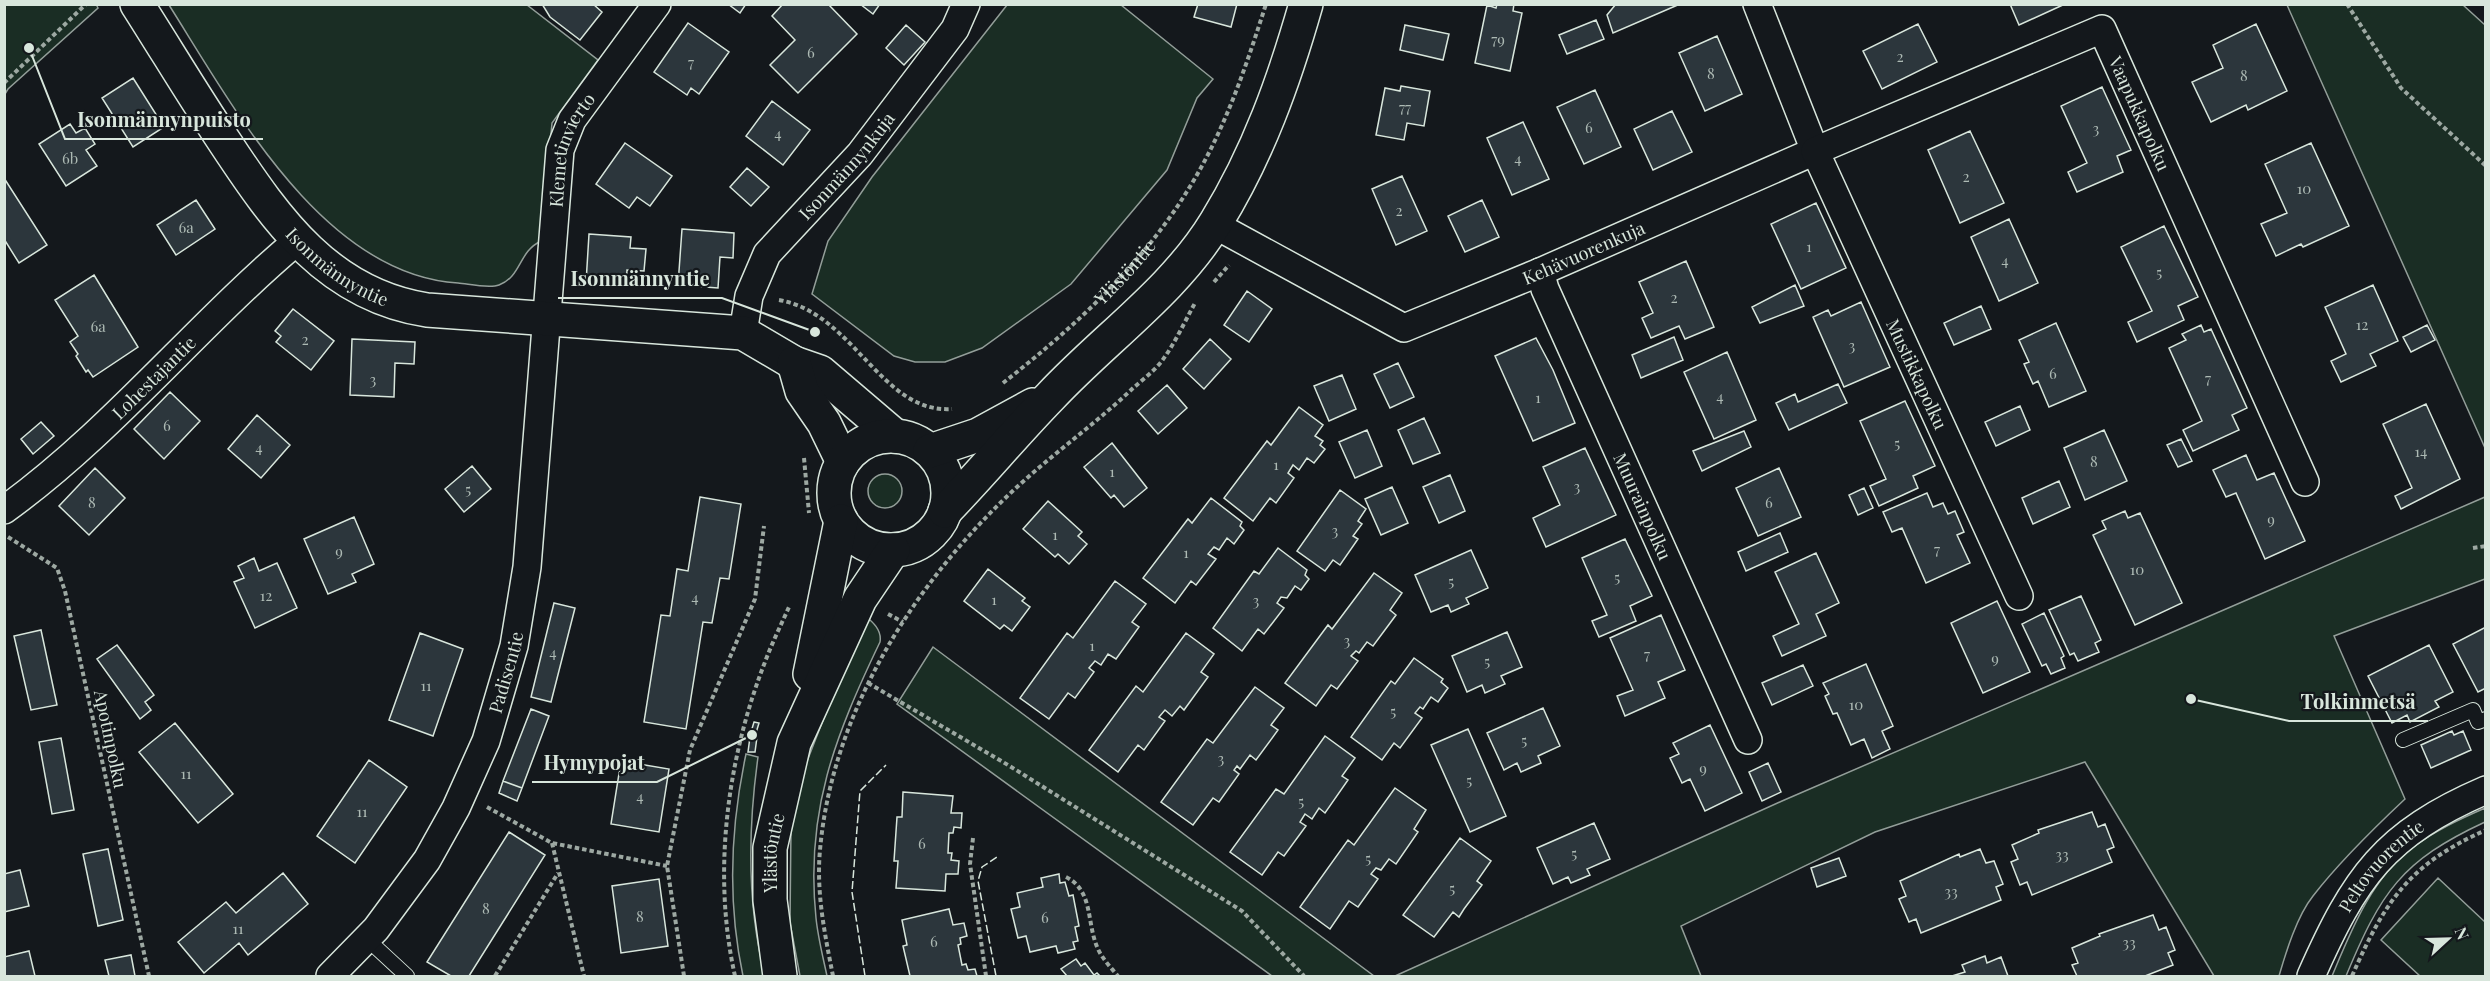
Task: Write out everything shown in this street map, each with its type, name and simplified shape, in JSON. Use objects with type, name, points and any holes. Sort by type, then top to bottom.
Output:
[{"type":"main road","name":"Isonmännyntie","points":[[137,4],[269,208],[297,240],[334,273],[370,294],[402,305],[427,310],[743,333],[794,363],[819,372],[895,435]]},
{"type":"main road","points":[[945,511],[948,494],[946,476],[939,462],[930,451],[910,439],[895,435],[863,443],[843,462],[826,522],[865,543],[893,550],[912,546],[928,537],[945,511],[1050,396],[1101,350],[1172,278],[1215,225],[1262,135],[1286,76],[1306,4]]},
{"type":"main road","points":[[794,363],[802,391],[824,423],[843,462]]},
{"type":"main road","points":[[930,451],[978,435],[1050,396]]},
{"type":"main road","name":"Ylästöntie","points":[[780,976],[770,900],[770,848],[783,787],[799,729],[826,522]]},
{"type":"main road","name":"Ylästöntie","points":[[799,729],[860,599],[893,550]]},
{"type":"street","name":"Klemetinvierto","points":[[548,319],[560,150],[572,120],[657,4]]},
{"type":"street","name":"Isonmännynkuja","points":[[743,333],[749,296],[767,254],[860,154],[955,29],[966,4]]},
{"type":"street","points":[[1757,4],[1815,151]]},
{"type":"street","name":"Vaapukkapolku","points":[[1815,151],[2102,29],[2305,482]]},
{"type":"street","name":"Kehävuorenkuja","points":[[1215,225],[1404,328],[1540,272],[1815,151]]},
{"type":"street","name":"Mustikkapolku","points":[[1815,151],[2019,596]]},
{"type":"street","name":"Lohestajantie","points":[[4,510],[28,493],[97,431],[258,274],[297,240]]},
{"type":"street","name":"Muurainpolku","points":[[1540,272],[1748,740]]},
{"type":"street","name":"Padisentie","points":[[330,976],[367,939],[427,860],[456,808],[486,741],[514,646],[527,567],[548,319]]},
{"type":"street","name":"Peltovuorentie","points":[[2311,976],[2340,914],[2362,878],[2382,855],[2411,829],[2448,806],[2486,790]]},
{"type":"lane","points":[[2403,740],[2473,710],[2478,722],[2486,719]]},
{"type":"lane","points":[[367,939],[407,976]]},
{"type":"path","points":[[4,83],[86,4]]},
{"type":"path","name":"Ylästöntie","points":[[993,390],[1030,362],[1101,298],[1143,251],[1185,194],[1212,146],[1234,97],[1266,4]]},
{"type":"path","points":[[2347,4],[2401,88],[2486,166]]},
{"type":"path","points":[[1211,286],[1225,271],[1243,242]]},
{"type":"path","points":[[749,296],[794,303],[808,310],[853,343],[896,390],[915,403],[940,410],[962,408]]},
{"type":"path","points":[[833,976],[821,915],[820,851],[830,784],[847,733],[868,682],[903,622],[974,530],[1018,486],[1097,421],[1164,360],[1197,300]]},
{"type":"path","points":[[804,456],[826,522]]},
{"type":"path","points":[[684,976],[666,866],[690,750],[755,598],[764,526]]},
{"type":"path","name":"Apotinpolku","points":[[4,535],[57,568],[65,591],[149,976]]},
{"type":"path","points":[[2473,548],[2486,546]]},
{"type":"path","points":[[735,976],[723,893],[727,820],[733,781],[764,662],[792,602]]},
{"type":"path","points":[[868,682],[1008,765],[1242,911],[1304,976]]},
{"type":"path","points":[[478,802],[552,843],[666,866]]},
{"type":"path","points":[[2352,976],[2381,915],[2404,883],[2433,857],[2486,830]]},
{"type":"path","points":[[973,838],[970,864],[986,976]]},
{"type":"path","points":[[552,843],[584,976]]},
{"type":"path","points":[[495,976],[558,873]]},
{"type":"path","points":[[1066,877],[1076,882],[1084,892],[1098,949],[1118,976]]},
{"type":"green space","points":[[5,4],[96,4],[98,8],[5,94]]},
{"type":"green space","points":[[169,5],[527,5],[598,60],[552,123],[541,241],[528,251],[512,276],[499,285],[490,287],[409,273],[365,250],[324,218],[287,179],[222,90]]},
{"type":"green space","points":[[1007,5],[1121,5],[1213,79],[1197,98],[1167,170],[1071,284],[982,348],[945,362],[915,362],[894,356],[812,294],[828,241],[872,177]]},
{"type":"green space","points":[[2287,5],[2463,5],[2485,25],[2485,448]]},
{"type":"green space","points":[[885,474],[897,479],[902,491],[897,503],[885,508],[873,503],[868,491],[873,479]]},
{"type":"green space","points":[[2485,497],[2485,579],[2334,636],[2405,799],[2346,858],[2307,904],[2297,924],[2279,976],[2214,976],[2085,762],[1875,832],[1681,926],[1701,976],[1395,976],[1782,801]]},
{"type":"green space","points":[[864,615],[874,623],[880,642],[849,710],[837,743],[827,776],[815,843],[816,918],[827,976],[800,976],[790,923],[791,827],[804,769]]},
{"type":"green space","points":[[933,647],[1374,976],[1272,976],[897,704]]},
{"type":"green space","points":[[746,754],[758,757],[752,812],[751,867],[755,922],[765,976],[743,976],[734,920],[732,865],[734,837]]},
{"type":"green space","points":[[2485,808],[2485,822],[2456,836],[2433,851],[2397,882],[2371,922],[2346,976],[2332,976],[2364,907],[2385,875],[2412,848],[2429,836]]},
{"type":"green space","points":[[2438,878],[2485,922],[2485,976],[2420,976],[2381,940]]},
{"type":"building","points":[[542,4],[593,4],[602,12],[580,40],[550,17]]},
{"type":"building","points":[[728,4],[746,4],[740,13]]},
{"type":"building","points":[[783,4],[828,4],[857,34],[798,93],[770,65],[795,40],[772,16]]},
{"type":"building","points":[[860,4],[880,4],[873,14]]},
{"type":"building","points":[[1198,4],[1237,4],[1231,27],[1194,17]]},
{"type":"building","points":[[1497,4],[1514,4],[1513,11],[1522,13],[1510,71],[1475,63],[1487,5],[1496,8]]},
{"type":"building","points":[[1616,4],[1680,4],[1613,33],[1607,15]]},
{"type":"building","points":[[2010,4],[2065,4],[2019,25]]},
{"type":"building","points":[[1596,20],[1604,39],[1567,54],[1559,35]]},
{"type":"building","points":[[688,23],[729,52],[699,94],[691,88],[687,95],[654,72]]},
{"type":"building","points":[[1918,24],[1937,62],[1882,89],[1863,51]]},
{"type":"building","points":[[2256,24],[2287,91],[2248,110],[2246,105],[2211,122],[2192,82],[2223,68],[2213,45]]},
{"type":"building","points":[[906,25],[925,42],[904,65],[886,48]]},
{"type":"building","points":[[1405,25],[1449,34],[1443,60],[1400,50]]},
{"type":"building","points":[[1717,36],[1742,94],[1705,111],[1679,53]]},
{"type":"building","points":[[133,78],[164,127],[133,147],[102,98]]},
{"type":"building","points":[[1401,86],[1430,91],[1424,126],[1407,123],[1404,140],[1376,135],[1385,88],[1400,91]]},
{"type":"building","points":[[2102,87],[2131,150],[2117,156],[2123,172],[2077,192],[2068,172],[2087,163],[2061,106]]},
{"type":"building","points":[[1595,90],[1621,147],[1584,164],[1557,107]]},
{"type":"building","points":[[772,101],[810,130],[783,165],[746,136]]},
{"type":"building","points":[[1672,111],[1692,152],[1653,170],[1634,129]]},
{"type":"building","points":[[1523,122],[1549,179],[1512,195],[1487,138]]},
{"type":"building","points":[[70,124],[76,133],[85,128],[95,144],[86,150],[97,166],[66,186],[39,144]]},
{"type":"building","points":[[1970,131],[2004,203],[1960,223],[1928,150]]},
{"type":"building","points":[[625,143],[672,176],[650,206],[637,197],[629,208],[596,184]]},
{"type":"building","points":[[2311,143],[2349,226],[2303,247],[2301,244],[2276,256],[2261,224],[2287,213],[2265,164]]},
{"type":"building","points":[[747,168],[769,187],[751,206],[730,187]]},
{"type":"building","points":[[1402,176],[1427,231],[1396,245],[1372,189]]},
{"type":"building","points":[[4,178],[47,245],[19,263],[4,239]]},
{"type":"building","points":[[196,200],[215,229],[176,255],[157,225]]},
{"type":"building","points":[[1482,200],[1499,237],[1465,252],[1448,216]]},
{"type":"building","points":[[1816,203],[1846,268],[1801,289],[1771,224]]},
{"type":"building","points":[[2009,219],[2038,283],[1999,301],[1971,237]]},
{"type":"building","points":[[2164,226],[2198,297],[2178,306],[2184,320],[2137,342],[2128,322],[2152,311],[2121,247]]},
{"type":"building","points":[[682,229],[734,233],[733,258],[720,257],[718,288],[678,285]]},
{"type":"building","points":[[589,234],[631,237],[630,248],[646,249],[644,271],[627,270],[626,285],[586,283]]},
{"type":"building","points":[[1686,261],[1714,327],[1685,339],[1679,326],[1651,338],[1642,318],[1653,313],[1639,282]]},
{"type":"building","points":[[94,275],[138,347],[93,377],[88,370],[86,372],[76,356],[78,354],[70,342],[78,336],[55,300]]},
{"type":"building","points":[[1795,285],[1804,306],[1760,323],[1752,307]]},
{"type":"building","points":[[2373,285],[2398,341],[2370,354],[2376,366],[2341,382],[2331,361],[2346,354],[2325,307]]},
{"type":"building","points":[[1247,291],[1272,309],[1249,342],[1224,325]]},
{"type":"building","points":[[1861,302],[1890,367],[1844,387],[1813,317],[1828,310],[1831,316]]},
{"type":"building","points":[[1981,306],[1991,329],[1954,345],[1944,323]]},
{"type":"building","points":[[293,309],[334,341],[311,370],[276,342],[281,336],[275,331]]},
{"type":"building","points":[[2056,323],[2086,391],[2049,407],[2038,381],[2033,384],[2024,364],[2029,362],[2019,340]]},
{"type":"building","points":[[2201,325],[2204,332],[2211,329],[2247,408],[2232,415],[2239,430],[2193,451],[2183,430],[2202,421],[2169,348],[2186,340],[2182,334]]},
{"type":"building","points":[[2427,325],[2435,340],[2411,352],[2403,337]]},
{"type":"building","points":[[1674,337],[1683,360],[1641,378],[1632,355]]},
{"type":"building","points":[[1536,338],[1553,370],[1575,423],[1533,441],[1495,356]]},
{"type":"building","points":[[352,339],[415,342],[414,364],[395,363],[394,397],[350,395]]},
{"type":"building","points":[[1210,339],[1231,359],[1204,389],[1183,369]]},
{"type":"building","points":[[1727,352],[1756,420],[1714,439],[1684,372]]},
{"type":"building","points":[[1398,363],[1414,397],[1390,408],[1374,374]]},
{"type":"building","points":[[1342,375],[1356,409],[1329,421],[1314,386]]},
{"type":"building","points":[[1838,384],[1847,403],[1789,430],[1776,403],[1795,394],[1798,402]]},
{"type":"building","points":[[1167,385],[1187,408],[1158,434],[1138,411]]},
{"type":"building","points":[[170,392],[200,421],[164,459],[134,429]]},
{"type":"building","points":[[1905,401],[1935,466],[1913,476],[1918,488],[1879,506],[1870,486],[1886,479],[1860,421]]},
{"type":"building","points":[[2426,404],[2460,479],[2401,509],[2395,496],[2412,488],[2383,424]]},
{"type":"building","points":[[2020,406],[2030,430],[1996,446],[1985,422]]},
{"type":"building","points":[[1299,407],[1323,425],[1315,436],[1323,441],[1320,445],[1325,449],[1314,463],[1307,458],[1299,470],[1293,465],[1288,473],[1294,478],[1276,503],[1270,498],[1253,521],[1224,498],[1267,441],[1271,445]]},
{"type":"building","points":[[257,415],[290,445],[261,478],[228,449]]},
{"type":"building","points":[[1424,418],[1440,453],[1413,464],[1398,430]]},
{"type":"building","points":[[41,422],[54,436],[33,454],[21,439]]},
{"type":"building","points":[[1367,430],[1382,466],[1355,478],[1339,442]]},
{"type":"building","points":[[2104,430],[2127,481],[2085,500],[2064,448]]},
{"type":"building","points":[[1744,431],[1751,447],[1702,471],[1693,451]]},
{"type":"building","points":[[2181,439],[2192,461],[2178,467],[2167,445]]},
{"type":"building","points":[[1112,443],[1147,488],[1124,507],[1114,495],[1111,498],[1084,467]]},
{"type":"building","points":[[1585,448],[1616,515],[1546,547],[1533,518],[1560,505],[1543,467]]},
{"type":"building","points":[[2246,455],[2257,480],[2274,473],[2305,541],[2265,559],[2236,493],[2226,497],[2213,470]]},
{"type":"building","points":[[472,466],[491,489],[464,512],[445,489]]},
{"type":"building","points":[[95,468],[125,498],[89,535],[59,506]]},
{"type":"building","points":[[1779,468],[1801,517],[1758,536],[1736,488]]},
{"type":"building","points":[[1450,475],[1465,511],[1439,523],[1423,487]]},
{"type":"building","points":[[2059,481],[2070,507],[2033,524],[2022,498]]},
{"type":"building","points":[[1392,487],[1408,523],[1381,535],[1365,499]]},
{"type":"building","points":[[1864,488],[1873,508],[1858,515],[1849,495]]},
{"type":"building","points":[[1340,490],[1366,509],[1358,521],[1362,524],[1353,536],[1358,539],[1340,565],[1333,560],[1325,571],[1297,551]]},
{"type":"building","points":[[1927,493],[1933,507],[1943,503],[1948,514],[1955,511],[1964,532],[1957,535],[1970,563],[1926,583],[1902,528],[1892,532],[1883,512]]},
{"type":"building","points":[[700,497],[741,504],[729,579],[720,578],[712,623],[703,622],[686,729],[644,722],[661,615],[670,616],[677,569],[688,571]]},
{"type":"building","points":[[1211,498],[1242,522],[1240,526],[1244,530],[1234,544],[1227,538],[1219,550],[1214,547],[1208,554],[1216,559],[1196,585],[1191,581],[1175,603],[1143,578],[1188,519],[1192,523]]},
{"type":"building","points":[[1048,501],[1082,532],[1078,536],[1087,544],[1069,564],[1058,554],[1055,557],[1023,529]]},
{"type":"building","points":[[2125,511],[2128,518],[2140,513],[2182,603],[2135,625],[2093,535],[2106,529],[2102,521]]},
{"type":"building","points":[[354,517],[374,564],[352,574],[356,582],[328,594],[304,539]]},
{"type":"building","points":[[1780,533],[1788,552],[1746,571],[1738,552]]},
{"type":"building","points":[[1625,539],[1652,596],[1630,606],[1636,621],[1599,637],[1592,621],[1607,615],[1582,558]]},
{"type":"building","points":[[1278,548],[1307,570],[1305,575],[1309,579],[1301,590],[1295,586],[1287,598],[1281,597],[1277,603],[1284,608],[1264,634],[1258,629],[1242,651],[1213,628],[1254,571],[1259,574]]},
{"type":"building","points":[[1471,550],[1488,588],[1466,598],[1469,604],[1451,612],[1448,605],[1431,612],[1415,575]]},
{"type":"building","points":[[1816,553],[1839,603],[1816,614],[1826,636],[1782,656],[1773,636],[1799,624],[1775,572]]},
{"type":"building","points":[[254,558],[259,571],[277,563],[297,608],[255,628],[234,582],[244,578],[238,566]]},
{"type":"building","points":[[988,569],[1025,598],[1022,601],[1030,607],[1012,631],[1004,625],[1000,629],[964,601]]},
{"type":"building","points":[[1374,573],[1402,593],[1390,610],[1396,615],[1373,646],[1367,642],[1359,653],[1356,651],[1351,656],[1358,661],[1337,689],[1331,685],[1316,706],[1285,683],[1328,625],[1332,629]]},
{"type":"building","points":[[1115,581],[1146,604],[1132,622],[1139,627],[1116,659],[1108,654],[1101,665],[1095,661],[1089,668],[1094,672],[1075,698],[1068,693],[1049,719],[1020,698],[1067,633],[1073,638]]},
{"type":"building","points":[[2081,596],[2101,640],[2095,643],[2099,652],[2078,661],[2074,653],[2070,655],[2049,610]]},
{"type":"building","points":[[1997,601],[2030,672],[1983,693],[1951,623]]},
{"type":"building","points":[[554,603],[575,608],[551,702],[531,697]]},
{"type":"building","points":[[2044,613],[2064,656],[2061,658],[2065,668],[2051,674],[2046,664],[2042,666],[2022,624]]},
{"type":"building","points":[[1661,615],[1685,670],[1658,682],[1665,698],[1625,716],[1617,696],[1633,690],[1610,638]]},
{"type":"building","points":[[2486,627],[2486,688],[2478,692],[2453,644]]},
{"type":"building","points":[[41,630],[57,705],[31,710],[14,636]]},
{"type":"building","points":[[1507,632],[1522,667],[1501,676],[1505,684],[1485,693],[1482,685],[1467,692],[1452,656]]},
{"type":"building","points":[[420,633],[463,649],[433,736],[389,720]]},
{"type":"building","points":[[1186,633],[1214,654],[1201,672],[1208,677],[1184,710],[1180,706],[1172,716],[1165,710],[1159,717],[1165,721],[1144,750],[1138,745],[1118,772],[1089,750],[1136,686],[1143,692]]},
{"type":"building","points":[[117,645],[154,695],[145,702],[151,710],[140,719],[97,659]]},
{"type":"building","points":[[2429,645],[2453,692],[2435,701],[2439,707],[2410,722],[2407,715],[2392,723],[2368,676]]},
{"type":"building","points":[[1414,658],[1443,679],[1441,682],[1448,688],[1438,702],[1431,697],[1423,709],[1420,707],[1415,713],[1422,718],[1400,748],[1394,743],[1382,760],[1351,737],[1391,681],[1395,684]]},
{"type":"building","points":[[1866,664],[1893,726],[1882,731],[1890,749],[1872,758],[1864,739],[1851,745],[1837,713],[1833,714],[1825,696],[1829,694],[1823,683]]},
{"type":"building","points":[[1803,665],[1813,686],[1772,705],[1762,683]]},
{"type":"building","points":[[1255,687],[1284,708],[1271,725],[1278,730],[1256,760],[1250,755],[1240,769],[1237,766],[1234,770],[1239,774],[1219,802],[1213,798],[1193,825],[1161,802],[1207,739],[1213,743]]},
{"type":"building","points":[[1543,708],[1560,746],[1538,756],[1541,763],[1521,772],[1517,763],[1504,770],[1487,733]]},
{"type":"building","points":[[531,709],[549,716],[522,788],[503,781]]},
{"type":"building","points":[[754,722],[759,723],[756,733],[751,732]]},
{"type":"building","points":[[175,723],[233,794],[198,823],[139,752]]},
{"type":"building","points":[[1710,725],[1742,793],[1705,811],[1690,779],[1682,783],[1670,758],[1679,754],[1673,743]]},
{"type":"building","points":[[1468,729],[1506,816],[1470,832],[1431,745]]},
{"type":"building","points":[[2452,731],[2454,735],[2463,731],[2471,750],[2431,768],[2421,745]]},
{"type":"building","points":[[1325,736],[1355,758],[1342,776],[1348,780],[1325,813],[1319,808],[1312,819],[1305,814],[1300,822],[1306,826],[1284,856],[1278,852],[1262,875],[1230,852],[1276,789],[1284,794]]},
{"type":"building","points":[[750,737],[757,737],[755,752],[748,752]]},
{"type":"building","points":[[61,738],[74,810],[52,814],[39,742]]},
{"type":"building","points":[[369,760],[407,787],[355,863],[317,836]]},
{"type":"building","points":[[621,761],[669,769],[659,832],[611,824]]},
{"type":"building","points":[[1768,763],[1781,792],[1762,801],[1749,772]]},
{"type":"building","points":[[503,781],[522,788],[517,801],[499,793]]},
{"type":"building","points":[[1395,788],[1426,810],[1414,829],[1418,832],[1396,864],[1389,859],[1381,870],[1376,868],[1371,874],[1378,879],[1358,907],[1349,901],[1330,929],[1300,907],[1348,840],[1354,845]]},
{"type":"building","points":[[903,792],[953,796],[951,813],[962,813],[961,828],[954,827],[953,833],[949,833],[948,853],[952,853],[951,860],[959,861],[958,874],[946,874],[945,891],[896,888],[898,861],[894,861],[897,817],[902,817]]},
{"type":"building","points":[[2092,812],[2098,827],[2105,824],[2114,847],[2107,850],[2112,862],[2032,895],[2027,882],[2020,885],[2011,862],[2018,859],[2012,845],[2039,833],[2038,830]]},
{"type":"building","points":[[1594,823],[1610,859],[1587,869],[1590,875],[1571,883],[1568,877],[1553,884],[1537,848]]},
{"type":"building","points":[[509,832],[545,855],[469,976],[451,976],[427,962]]},
{"type":"building","points":[[1460,838],[1491,861],[1477,881],[1482,885],[1459,917],[1453,912],[1434,937],[1403,915]]},
{"type":"building","points":[[108,849],[123,920],[98,926],[83,854]]},
{"type":"building","points":[[1980,849],[1986,863],[1994,861],[2003,884],[1996,887],[2001,900],[1921,933],[1916,919],[1909,922],[1899,899],[1906,896],[1900,881],[1959,854],[1960,857]]},
{"type":"building","points":[[1839,858],[1846,876],[1817,887],[1811,868]]},
{"type":"building","points":[[20,870],[29,906],[4,912],[4,874]]},
{"type":"building","points":[[283,873],[308,904],[248,955],[239,943],[204,973],[178,942],[226,902],[236,913]]},
{"type":"building","points":[[1059,874],[1060,883],[1065,882],[1069,896],[1073,895],[1079,926],[1075,927],[1078,941],[1073,942],[1075,949],[1058,953],[1056,946],[1030,952],[1026,936],[1018,938],[1011,909],[1020,907],[1017,893],[1043,887],[1041,878]]},
{"type":"building","points":[[659,879],[668,946],[621,953],[612,886]]},
{"type":"building","points":[[949,909],[953,925],[964,923],[967,936],[960,938],[961,944],[958,945],[962,965],[966,964],[968,970],[975,969],[977,976],[910,976],[903,946],[907,945],[902,920]]},
{"type":"building","points":[[2153,915],[2159,930],[2166,927],[2175,950],[2168,953],[2173,965],[2145,976],[2077,976],[2072,965],[2078,963],[2072,948],[2100,936],[2099,934]]},
{"type":"building","points":[[29,951],[35,976],[4,976],[4,957]]},
{"type":"building","points":[[131,955],[135,976],[109,976],[105,960]]},
{"type":"building","points":[[1985,956],[1987,963],[2001,957],[2008,976],[1952,976],[1965,972],[1962,965]]},
{"type":"building","points":[[1076,959],[1081,966],[1085,963],[1094,975],[1097,973],[1100,976],[1067,976],[1061,969]]},
{"type":"fence","points":[[865,976],[852,892],[860,791],[886,765]]},
{"type":"fence","points":[[996,976],[978,881],[982,867],[997,857]]},
{"type":"place","name":"Isonmännynpuisto","points":[[29,48]]},
{"type":"place","name":"Isonmännyntie","points":[[815,332]]},
{"type":"place","name":"Tolkinmetsä","points":[[2191,699]]},
{"type":"place","name":"Hymypojat","points":[[752,735]]}]
